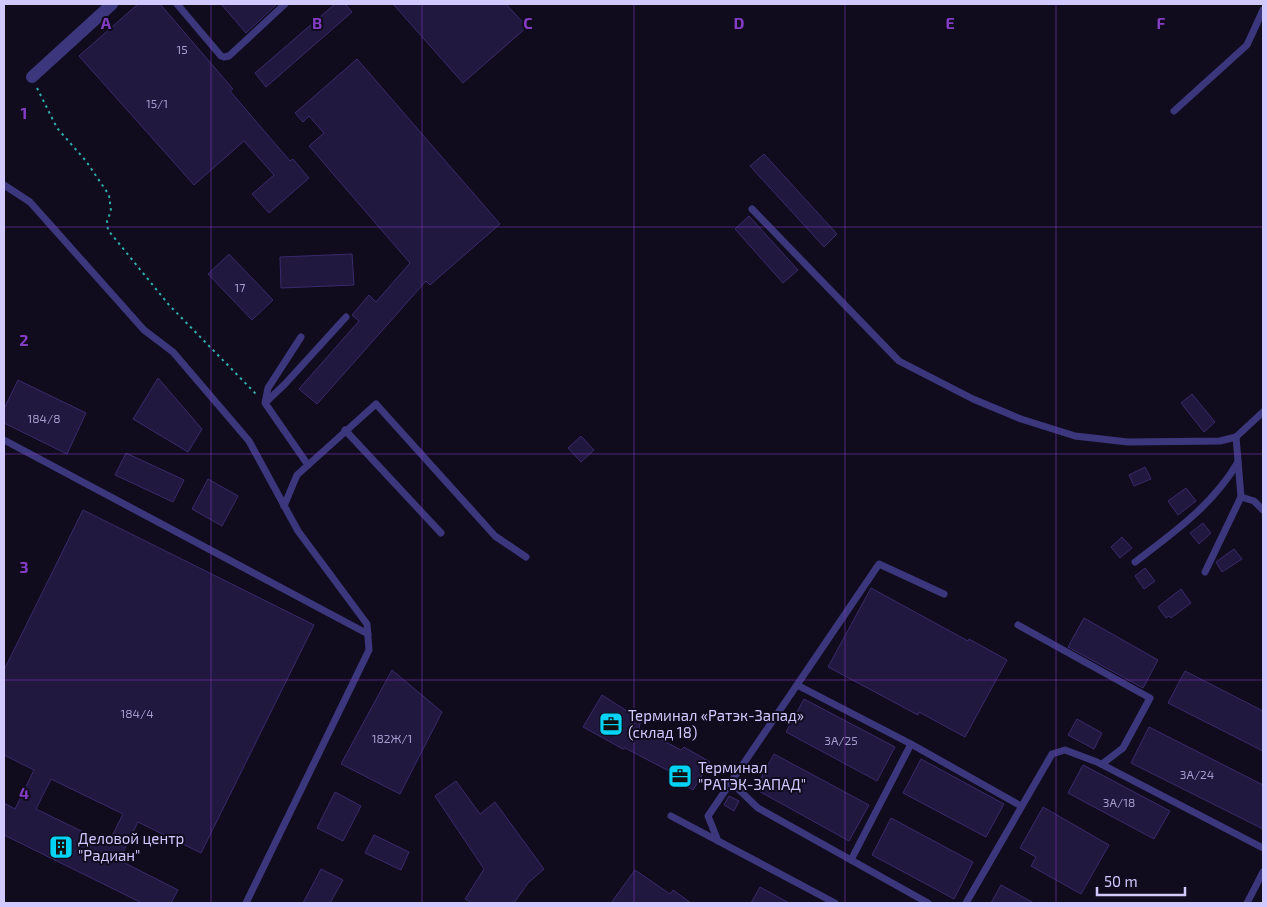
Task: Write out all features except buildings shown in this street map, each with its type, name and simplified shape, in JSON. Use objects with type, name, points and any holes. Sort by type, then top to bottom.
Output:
[{"type":"street","points":[[32,77],[112,4]]},
{"type":"lane","points":[[176,4],[221,56],[224,57],[229,56],[285,4]]},
{"type":"lane","points":[[1174,111],[1247,45],[1262,15]]},
{"type":"lane","points":[[4,185],[30,202],[144,330],[173,352],[249,441],[298,531],[367,624],[369,650],[246,903]]},
{"type":"lane","points":[[752,209],[900,361],[973,398],[1022,419],[1075,436],[1128,442],[1220,441],[1236,437],[1263,412]]},
{"type":"lane","points":[[265,403],[285,384],[346,317]]},
{"type":"lane","points":[[301,337],[268,388],[265,403],[308,465]]},
{"type":"lane","points":[[284,506],[295,478],[345,430],[376,404],[495,536],[526,557]]},
{"type":"lane","points":[[345,430],[441,533]]},
{"type":"lane","points":[[1205,572],[1241,497],[1236,437]]},
{"type":"lane","points":[[4,440],[368,634]]},
{"type":"lane","points":[[1135,562],[1189,521],[1227,481],[1238,462]]},
{"type":"lane","points":[[1241,497],[1254,501],[1263,510]]},
{"type":"lane","points":[[718,841],[708,816],[879,564],[944,594]]},
{"type":"lane","points":[[1018,625],[1150,698],[1123,748],[1102,764]]},
{"type":"lane","points":[[797,685],[911,744],[1022,806]]},
{"type":"lane","points":[[851,860],[911,744]]},
{"type":"lane","points":[[966,903],[1052,754],[1065,750],[1102,764],[1263,848]]},
{"type":"lane","points":[[731,782],[758,808],[928,903]]},
{"type":"lane","points":[[671,816],[835,903]]},
{"type":"lane","points":[[1247,903],[1263,872]]},
{"type":"path","points":[[32,77],[57,128],[86,161],[109,195],[111,211],[107,221],[108,230],[168,305],[265,403]]},
{"type":"place","name":"Терминал «Ратэк-Запад» (склад 18)","points":[[611,724]]},
{"type":"place","name":"Терминал \"РАТЭК-ЗАПАД\"","points":[[680,776]]},
{"type":"place","name":"Деловой центр \"Радиан\"","points":[[61,847]]}]
